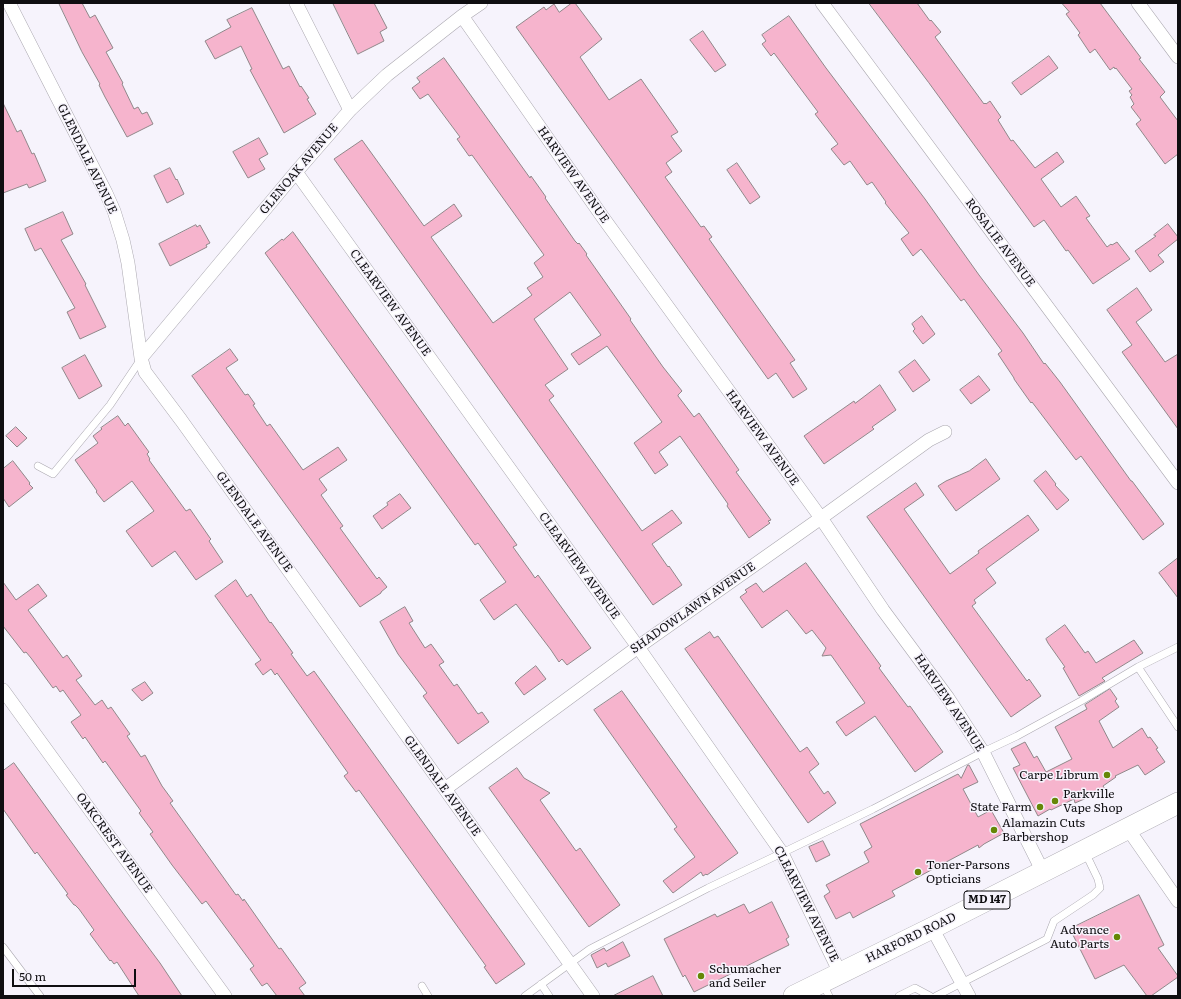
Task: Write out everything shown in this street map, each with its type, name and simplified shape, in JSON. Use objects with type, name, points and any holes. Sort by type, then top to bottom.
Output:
[{"type":"main road","name":"HARFORD ROAD","points":[[794,996],[831,984],[932,928],[1178,803]]},
{"type":"street","name":"GLENDALE AVENUE","points":[[9,3],[114,211],[128,263],[141,358],[145,372],[593,996]]},
{"type":"street","points":[[296,3],[350,110]]},
{"type":"street","name":"GLENOAK AVENUE","points":[[141,358],[296,172],[350,110],[387,75],[462,16],[481,3]]},
{"type":"street","name":"ROSALIE AVENUE","points":[[822,3],[1178,483]]},
{"type":"street","points":[[1138,3],[1178,57]]},
{"type":"street","name":"HARVIEW AVENUE","points":[[462,16],[604,219],[820,518],[883,610],[948,698],[983,752],[1043,872]]},
{"type":"street","name":"CLEARVIEW AVENUE","points":[[296,172],[638,647],[782,853],[831,984]]},
{"type":"street","name":"SHADOWLAWN AVENUE","points":[[445,789],[638,647],[929,440],[945,432]]},
{"type":"street","name":"OAKCREST AVENUE","points":[[3,690],[225,996]]},
{"type":"street","points":[[1128,829],[1178,901]]},
{"type":"street","points":[[932,928],[969,996]]},
{"type":"lane","points":[[38,466],[53,474],[110,405],[141,358]]},
{"type":"lane","points":[[525,996],[590,949],[708,888],[873,809],[1017,736],[1081,701],[1138,667],[1178,647]]},
{"type":"lane","points":[[1138,667],[1178,727]]},
{"type":"lane","points":[[936,996],[1047,938],[1054,921],[1093,895],[1100,888],[1098,879],[1084,851]]},
{"type":"lane","points":[[3,947],[40,996]]},
{"type":"lane","points":[[541,984],[549,996]]},
{"type":"lane","points":[[422,986],[428,996]]},
{"type":"lane","points":[[899,996],[914,988],[930,996]]},
{"type":"building","points":[[59,3],[82,3],[90,18],[95,15],[113,48],[106,52],[123,83],[122,84],[134,109],[138,107],[142,114],[147,112],[153,124],[127,137],[82,52]]},
{"type":"building","points":[[333,3],[374,3],[387,28],[380,32],[384,41],[358,54]]},
{"type":"building","points":[[572,3],[575,3],[602,39],[580,57],[609,100],[641,79],[678,132],[671,136],[682,151],[666,163],[672,172],[665,177],[701,227],[704,226],[712,237],[709,239],[795,360],[790,363],[807,389],[793,398],[776,373],[768,379],[516,27],[544,7],[546,10],[554,4],[559,12]]},
{"type":"building","points":[[869,3],[917,3],[930,21],[931,20],[941,32],[935,37],[984,104],[990,101],[1001,117],[998,120],[1011,141],[1013,140],[1035,168],[1057,152],[1064,162],[1041,179],[1061,207],[1076,196],[1090,216],[1086,218],[1107,247],[1117,242],[1130,259],[1093,284],[1068,250],[1066,251],[1044,220],[1034,227]]},
{"type":"building","points":[[1062,3],[1100,3],[1141,58],[1139,59],[1165,92],[1160,97],[1178,121],[1178,154],[1165,164],[1136,124],[1141,120],[1131,107],[1134,104],[1130,97],[1132,95],[1129,91],[1132,89],[1116,68],[1115,69],[1114,67],[1110,70],[1095,49],[1090,53],[1078,35],[1080,33],[1066,14],[1069,12]]},
{"type":"building","points":[[252,8],[283,69],[289,66],[300,87],[301,86],[309,98],[307,99],[316,114],[284,133],[250,70],[252,69],[241,46],[215,59],[205,41],[231,27],[227,20]]},
{"type":"building","points":[[789,16],[826,68],[925,199],[1044,364],[1045,363],[1060,382],[1131,481],[1164,524],[1143,540],[1081,456],[1076,460],[1032,402],[1031,403],[998,354],[1002,351],[964,299],[961,301],[921,249],[913,256],[901,239],[909,233],[885,203],[886,202],[872,182],[867,185],[850,161],[844,165],[831,149],[838,144],[815,114],[818,112],[774,53],[771,56],[762,44],[766,41],[762,35]]},
{"type":"building","points":[[703,31],[726,65],[715,72],[690,40]]},
{"type":"building","points":[[1049,56],[1058,68],[1021,95],[1012,83]]},
{"type":"building","points":[[444,58],[530,178],[531,176],[575,241],[578,244],[579,243],[587,254],[586,255],[631,319],[630,320],[682,391],[678,396],[694,417],[699,413],[739,470],[736,472],[771,520],[768,521],[770,523],[749,538],[727,506],[728,504],[680,436],[659,452],[668,465],[655,474],[634,443],[662,422],[607,346],[579,365],[571,354],[601,335],[570,292],[534,319],[568,369],[545,385],[554,396],[549,400],[642,531],[672,510],[682,523],[652,544],[682,585],[653,605],[334,159],[362,140],[424,226],[454,204],[462,216],[431,237],[493,323],[532,295],[527,288],[543,277],[534,263],[544,255],[472,155],[469,156],[457,139],[460,137],[428,94],[420,99],[412,88],[420,82],[417,78]]},
{"type":"building","points":[[3,103],[17,132],[21,130],[32,154],[34,153],[46,181],[29,188],[27,184],[3,193]]},
{"type":"building","points":[[259,138],[268,154],[259,159],[265,169],[248,178],[233,152]]},
{"type":"building","points":[[737,163],[760,197],[750,204],[727,170]]},
{"type":"building","points":[[170,168],[184,194],[167,203],[154,176]]},
{"type":"building","points":[[63,212],[73,234],[61,240],[86,284],[85,285],[106,327],[80,339],[67,312],[75,308],[41,248],[35,251],[25,229]]},
{"type":"building","points":[[1168,224],[1178,239],[1158,255],[1164,262],[1150,272],[1135,251],[1156,236],[1154,235]]},
{"type":"building","points":[[196,225],[197,227],[200,225],[210,243],[206,245],[207,247],[170,266],[159,244]]},
{"type":"building","points":[[293,232],[517,545],[513,547],[535,578],[538,575],[591,648],[567,665],[562,659],[559,662],[516,604],[494,620],[480,600],[506,582],[478,543],[475,545],[265,253]]},
{"type":"building","points":[[1137,288],[1152,310],[1136,322],[1165,362],[1178,354],[1178,429],[1122,352],[1132,345],[1107,310]]},
{"type":"building","points":[[922,316],[935,334],[923,344],[913,331],[915,329],[912,324]]},
{"type":"building","points":[[230,349],[238,360],[226,368],[245,395],[248,394],[255,404],[253,405],[267,426],[270,424],[303,470],[338,447],[347,460],[319,479],[327,490],[321,495],[343,526],[340,528],[377,579],[379,577],[387,587],[381,593],[360,607],[192,376]]},
{"type":"building","points":[[85,355],[102,386],[79,399],[62,368]]},
{"type":"building","points":[[915,360],[930,380],[913,392],[899,372]]},
{"type":"building","points":[[979,376],[990,390],[971,404],[960,390]]},
{"type":"building","points":[[880,385],[896,410],[872,427],[874,429],[824,464],[804,436],[854,401],[855,403]]},
{"type":"building","points":[[118,416],[125,426],[128,423],[149,452],[147,454],[150,459],[149,460],[186,511],[190,509],[211,539],[209,541],[223,562],[196,580],[175,551],[152,567],[126,531],[154,511],[132,481],[104,502],[75,460],[98,443],[93,436],[102,429],[101,428]]},
{"type":"building","points":[[16,427],[27,438],[17,447],[6,436]]},
{"type":"building","points":[[986,459],[1000,479],[956,511],[938,486],[969,471]]},
{"type":"building","points":[[13,461],[33,488],[9,507],[3,498],[3,469]]},
{"type":"building","points":[[1046,471],[1056,484],[1055,485],[1069,500],[1057,510],[1034,481]]},
{"type":"building","points":[[916,483],[924,495],[904,509],[950,574],[979,553],[978,551],[1028,515],[1039,530],[986,569],[996,583],[974,600],[976,603],[972,606],[1027,681],[1029,679],[1041,696],[1011,717],[867,517]]},
{"type":"building","points":[[400,494],[411,508],[382,529],[373,516],[388,505],[387,503]]},
{"type":"building","points":[[1178,558],[1178,598],[1159,573]]},
{"type":"building","points":[[806,563],[881,666],[879,668],[908,707],[910,706],[943,752],[915,772],[875,716],[846,736],[836,722],[865,703],[831,655],[822,656],[826,648],[812,630],[806,634],[787,610],[762,628],[740,597],[747,592],[745,590],[756,583],[763,592]]},
{"type":"building","points":[[236,580],[247,597],[251,594],[270,623],[271,622],[293,653],[291,654],[307,676],[314,671],[525,964],[496,984],[484,967],[486,966],[359,790],[356,792],[344,776],[348,773],[277,673],[275,675],[271,669],[263,675],[255,664],[261,660],[215,596]]},
{"type":"building","points":[[3,582],[16,600],[38,584],[47,596],[28,610],[63,658],[67,655],[82,676],[76,680],[95,705],[102,700],[108,709],[111,707],[130,734],[127,736],[141,757],[145,755],[162,786],[173,801],[170,803],[236,895],[238,894],[243,901],[244,899],[279,949],[281,948],[306,983],[299,988],[305,996],[277,996],[267,983],[262,986],[250,969],[254,966],[206,901],[202,904],[172,865],[150,834],[153,832],[139,813],[141,811],[105,761],[103,763],[85,737],[83,739],[71,722],[81,715],[63,690],[60,692],[56,686],[53,688],[31,658],[26,652],[24,653],[3,626]]},
{"type":"building","points":[[405,607],[413,621],[409,623],[425,648],[431,644],[444,662],[439,665],[454,686],[457,684],[478,714],[482,712],[489,722],[458,744],[423,696],[427,693],[398,654],[380,622]]},
{"type":"building","points":[[1065,625],[1085,653],[1088,651],[1096,663],[1134,640],[1143,653],[1102,678],[1105,681],[1079,696],[1063,668],[1065,667],[1046,639]]},
{"type":"building","points":[[710,632],[714,638],[718,636],[800,752],[807,747],[819,764],[809,772],[824,794],[828,791],[836,803],[808,823],[685,649]]},
{"type":"building","points":[[536,666],[546,679],[524,695],[515,683]]},
{"type":"building","points":[[145,682],[153,693],[142,701],[132,690]]},
{"type":"building","points":[[1110,689],[1117,699],[1115,701],[1119,707],[1099,721],[1113,748],[1142,728],[1148,738],[1150,737],[1158,748],[1156,749],[1165,762],[1145,775],[1138,765],[1115,776],[1116,777],[1103,786],[1105,789],[1075,803],[1074,799],[1051,810],[1050,809],[1038,816],[1013,768],[1020,765],[1011,749],[1025,742],[1034,758],[1037,756],[1046,772],[1072,759],[1055,727],[1087,709],[1085,705]]},
{"type":"building","points":[[622,691],[738,853],[707,875],[706,874],[703,876],[701,872],[673,893],[663,881],[695,857],[674,829],[677,827],[594,710]]},
{"type":"building","points":[[14,763],[160,963],[182,996],[139,996],[117,962],[114,964],[111,960],[110,961],[90,934],[94,930],[79,909],[66,895],[68,894],[37,852],[35,854],[3,809],[3,771]]},
{"type":"building","points":[[968,765],[978,782],[963,789],[978,817],[991,810],[1004,833],[979,848],[978,845],[892,891],[895,896],[853,918],[850,912],[836,919],[824,896],[830,892],[826,885],[869,862],[864,852],[872,847],[860,824],[958,774],[961,778]]},
{"type":"building","points":[[517,768],[524,778],[550,793],[540,800],[576,851],[580,848],[620,905],[589,927],[489,788]]},
{"type":"building","points":[[823,841],[830,855],[816,862],[809,847]]},
{"type":"building","name":"Advance Auto Parts","points":[[1139,895],[1164,945],[1158,948],[1178,976],[1151,996],[1147,996],[1124,965],[1095,979],[1070,929]]},
{"type":"building","points":[[772,902],[789,937],[786,939],[789,945],[694,992],[685,975],[683,977],[664,939],[715,914],[717,917],[744,904],[749,913]]},
{"type":"building","points":[[623,942],[630,956],[608,967],[606,963],[597,968],[591,955],[604,948],[606,951]]},
{"type":"building","points":[[653,976],[663,996],[613,996]]},
{"type":"place","name":"Carpe Librum","points":[[1107,775]]},
{"type":"place","name":"Parkville Vape Shop","points":[[1055,801]]},
{"type":"place","name":"State Farm","points":[[1040,807]]},
{"type":"place","name":"Alamazin Cuts Barbershop","points":[[994,830]]},
{"type":"place","name":"Toner-Parsons Opticians","points":[[918,872]]},
{"type":"place","name":"Advance Auto Parts","points":[[1117,937]]},
{"type":"place","name":"Schumacher and Seiler","points":[[701,976]]}]
